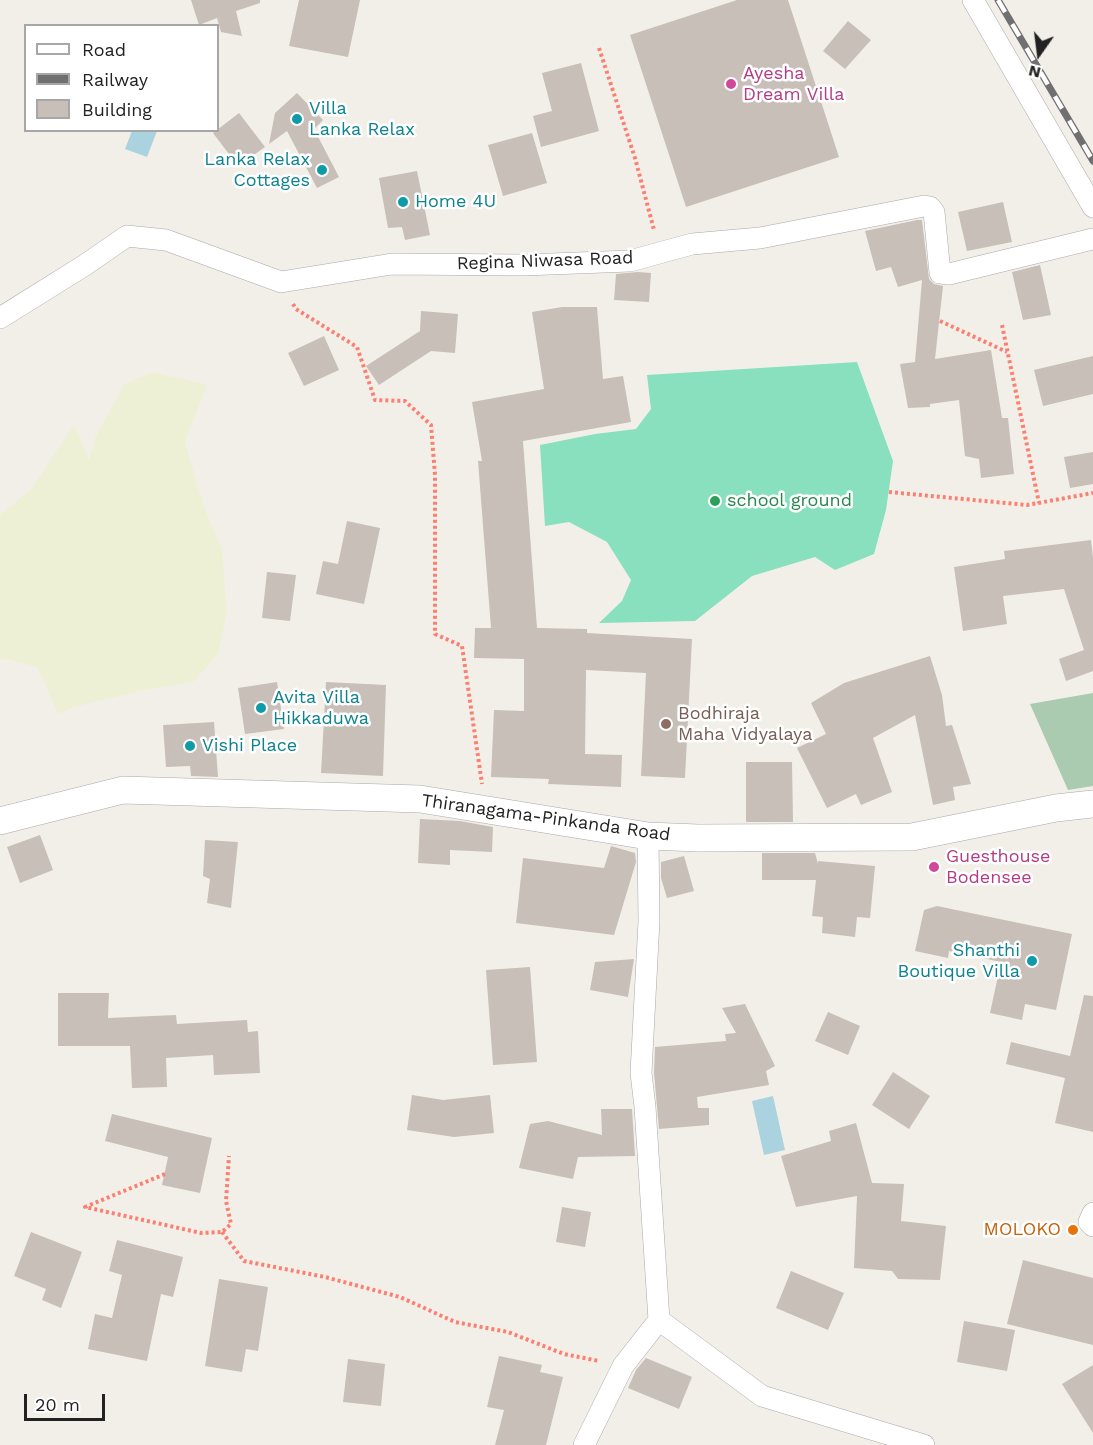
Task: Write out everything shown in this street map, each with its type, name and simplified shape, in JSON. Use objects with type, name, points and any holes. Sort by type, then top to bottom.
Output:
[{"type":"street","points":[[973,0],[1093,207]]},
{"type":"street","name":"Regina Niwasa Road","points":[[0,318],[127,236],[166,240],[281,282],[392,264],[524,265],[630,261],[692,244],[760,238],[924,206],[930,207],[934,212],[940,273],[959,272],[1093,239]]},
{"type":"street","name":"Thiranagama-Pinkanda Road","points":[[0,821],[123,790],[420,800],[485,808],[648,836],[698,838],[912,837],[1056,808],[1093,804]]},
{"type":"street","points":[[584,1445],[623,1366],[659,1320],[641,1073],[649,921],[648,836]]},
{"type":"street","points":[[1093,1213],[1089,1222],[1093,1226]]},
{"type":"street","points":[[659,1320],[762,1396],[924,1445]]},
{"type":"path","points":[[599,48],[635,158],[654,230],[630,261]]},
{"type":"path","points":[[281,282],[296,309],[357,347],[375,400],[405,401],[431,424],[435,475],[435,634],[462,646],[485,808]]},
{"type":"path","points":[[940,321],[1008,352]]},
{"type":"path","points":[[1002,325],[1038,503]]},
{"type":"path","points":[[889,492],[1027,505],[1093,493]]},
{"type":"path","points":[[165,1174],[85,1207],[201,1233],[222,1232],[231,1224],[226,1201],[229,1156]]},
{"type":"path","points":[[222,1232],[244,1261],[325,1277],[400,1297],[455,1322],[508,1332],[564,1354],[623,1366]]},
{"type":"green space","name":"school ground","points":[[857,362],[893,461],[886,510],[874,554],[835,570],[815,557],[752,576],[695,621],[599,623],[622,601],[631,580],[607,542],[569,522],[545,526],[540,445],[595,434],[636,429],[651,409],[647,375]]},
{"type":"green space","points":[[153,372],[207,385],[185,442],[204,507],[222,549],[227,613],[218,654],[193,682],[149,689],[74,707],[58,714],[37,667],[5,659],[0,660],[0,515],[32,488],[74,424],[89,460],[95,438],[124,384]]},
{"type":"green space","points":[[1093,693],[1093,786],[1068,790],[1030,704]]},
{"type":"water","points":[[132,132],[157,132],[147,157],[125,149]]},
{"type":"water","points":[[773,1096],[785,1150],[764,1155],[752,1101]]},
{"type":"building","points":[[191,0],[260,0],[260,3],[236,11],[242,36],[221,32],[217,18],[199,24]]},
{"type":"building","points":[[299,0],[360,0],[348,57],[289,46]]},
{"type":"building","name":"Ayesha Dream Villa","points":[[737,0],[788,0],[839,157],[686,207],[630,35]]},
{"type":"building","points":[[848,21],[871,40],[845,69],[823,51]]},
{"type":"building","points":[[581,63],[599,131],[541,147],[533,116],[552,111],[542,73]]},
{"type":"building","points":[[297,93],[323,120],[314,129],[339,177],[317,188],[287,131],[269,144],[275,113]]},
{"type":"building","points":[[239,113],[265,147],[238,166],[213,133],[219,132],[219,128]]},
{"type":"building","points":[[532,133],[547,183],[503,196],[488,145]]},
{"type":"building","name":"Home 4U","points":[[417,171],[430,235],[405,240],[402,227],[388,228],[379,178]]},
{"type":"building","points":[[1003,202],[1012,242],[967,251],[958,212]]},
{"type":"building","points":[[922,220],[929,279],[934,284],[943,286],[935,359],[991,350],[1002,418],[1008,418],[1014,474],[981,478],[979,459],[965,456],[959,400],[930,404],[930,407],[908,408],[900,364],[915,362],[922,280],[898,287],[891,267],[876,271],[865,231]]},
{"type":"building","points":[[1040,265],[1051,315],[1023,320],[1012,272]]},
{"type":"building","points":[[651,273],[649,302],[614,300],[616,274]]},
{"type":"building","points":[[562,307],[597,307],[603,379],[623,376],[631,422],[523,441],[537,628],[587,629],[587,633],[692,639],[685,778],[641,776],[646,673],[586,670],[585,754],[622,755],[621,787],[548,784],[549,779],[491,777],[494,710],[524,711],[524,659],[474,658],[475,628],[491,628],[478,461],[482,461],[472,402],[544,389],[532,312]]},
{"type":"building","points":[[421,311],[458,314],[455,353],[431,351],[379,385],[366,366],[420,331]]},
{"type":"building","points":[[324,336],[339,370],[304,386],[288,353]]},
{"type":"building","points":[[1093,356],[1093,394],[1043,406],[1034,370]]},
{"type":"building","points":[[1093,452],[1093,484],[1070,488],[1064,457]]},
{"type":"building","points":[[347,521],[380,528],[364,604],[316,594],[323,561],[338,564]]},
{"type":"building","points":[[1091,540],[1093,671],[1066,681],[1059,659],[1084,650],[1064,589],[1003,596],[1007,624],[963,631],[954,567],[1005,559],[1004,551]]},
{"type":"building","points":[[267,572],[296,575],[290,621],[262,618]]},
{"type":"building","points":[[930,656],[942,695],[946,726],[952,725],[971,784],[953,787],[955,800],[933,805],[915,715],[873,738],[892,792],[861,805],[856,794],[827,808],[797,748],[826,734],[811,703],[844,683]]},
{"type":"building","name":"Avita Villa Hikkaduwa","points":[[277,682],[284,729],[245,734],[238,688]]},
{"type":"building","points":[[326,682],[386,685],[383,776],[321,773]]},
{"type":"building","name":"Vishi Place","points":[[214,722],[218,777],[191,776],[190,766],[166,767],[163,725]]},
{"type":"building","points":[[746,762],[792,762],[793,822],[746,822]]},
{"type":"building","points":[[420,819],[460,821],[493,827],[492,852],[450,850],[450,865],[418,863]]},
{"type":"building","points":[[40,835],[53,870],[20,883],[7,847]]},
{"type":"building","points":[[205,840],[238,842],[231,908],[207,903],[210,879],[203,876]]},
{"type":"building","points":[[611,846],[635,853],[636,862],[614,935],[516,923],[523,858],[604,868]]},
{"type":"building","points":[[762,853],[815,853],[818,864],[818,861],[875,866],[870,918],[857,917],[855,937],[822,933],[823,917],[812,916],[816,880],[762,880]]},
{"type":"building","points":[[684,856],[694,891],[667,898],[661,878],[661,862]]},
{"type":"building","name":"Shanthi Boutique Villa","points":[[937,906],[1072,934],[1056,1010],[1025,1004],[1022,1020],[990,1013],[1001,962],[949,951],[948,958],[915,951],[924,910]]},
{"type":"building","points":[[634,959],[628,997],[590,990],[595,962]]},
{"type":"building","points":[[530,967],[537,1062],[493,1065],[486,970]]},
{"type":"building","points":[[58,993],[109,993],[108,1018],[176,1015],[177,1024],[247,1020],[248,1032],[258,1031],[260,1073],[214,1075],[213,1055],[166,1058],[167,1087],[132,1088],[130,1046],[58,1046]]},
{"type":"building","points":[[1084,995],[1093,996],[1093,1132],[1055,1123],[1065,1078],[1006,1064],[1011,1042],[1070,1056]]},
{"type":"building","points":[[745,1004],[775,1066],[766,1071],[769,1085],[697,1097],[698,1108],[709,1108],[709,1125],[659,1129],[654,1073],[655,1047],[726,1041],[725,1034],[736,1033],[722,1008]]},
{"type":"building","points":[[828,1012],[860,1026],[848,1055],[815,1041]]},
{"type":"building","points":[[893,1072],[930,1096],[909,1129],[872,1105]]},
{"type":"building","points":[[412,1095],[443,1100],[490,1095],[494,1133],[454,1137],[407,1130]]},
{"type":"building","points":[[601,1109],[632,1109],[635,1156],[578,1157],[573,1179],[519,1168],[530,1124],[548,1121],[602,1135]]},
{"type":"building","points":[[112,1114],[212,1138],[200,1193],[162,1185],[168,1157],[105,1141]]},
{"type":"building","points":[[856,1123],[872,1183],[904,1184],[901,1221],[946,1226],[940,1280],[898,1279],[892,1271],[854,1268],[857,1196],[796,1207],[781,1156],[831,1141],[829,1131]]},
{"type":"building","points":[[562,1207],[591,1212],[585,1247],[556,1242]]},
{"type":"building","points":[[31,1232],[82,1252],[61,1308],[42,1300],[46,1289],[14,1276]]},
{"type":"building","points":[[117,1240],[183,1257],[173,1297],[161,1294],[147,1361],[88,1349],[95,1314],[112,1318],[122,1275],[109,1271]]},
{"type":"building","points":[[1023,1260],[1093,1278],[1093,1345],[1007,1324]]},
{"type":"building","points":[[791,1271],[844,1293],[828,1330],[776,1308]]},
{"type":"building","points":[[219,1279],[268,1287],[258,1351],[246,1349],[242,1372],[205,1366]]},
{"type":"building","points":[[964,1321],[1015,1330],[1007,1371],[957,1362]]},
{"type":"building","points":[[499,1356],[542,1365],[540,1372],[563,1377],[546,1445],[495,1445],[504,1410],[487,1407]]},
{"type":"building","points":[[646,1358],[692,1377],[679,1409],[628,1388],[636,1370]]},
{"type":"building","points":[[348,1359],[385,1364],[381,1406],[343,1402]]},
{"type":"building","points":[[1093,1365],[1093,1433],[1062,1384]]},
{"type":"railway","points":[[998,0],[1093,161]]},
{"type":"place","name":"Ayesha Dream Villa","points":[[731,84]]},
{"type":"place","name":"Villa Lanka Relax","points":[[297,119]]},
{"type":"place","name":"Lanka Relax Cottages","points":[[322,170]]},
{"type":"place","name":"Home 4U","points":[[403,202]]},
{"type":"place","name":"school ground","points":[[715,501]]},
{"type":"place","name":"Avita Villa Hikkaduwa","points":[[261,708]]},
{"type":"place","name":"Bodhiraja Maha Vidyalaya","points":[[666,724]]},
{"type":"place","name":"Vishi Place","points":[[190,746]]},
{"type":"place","name":"Guesthouse Bodensee","points":[[934,867]]},
{"type":"place","name":"Shanthi Boutique Villa","points":[[1032,961]]},
{"type":"place","name":"MOLOKO","points":[[1073,1230]]}]
